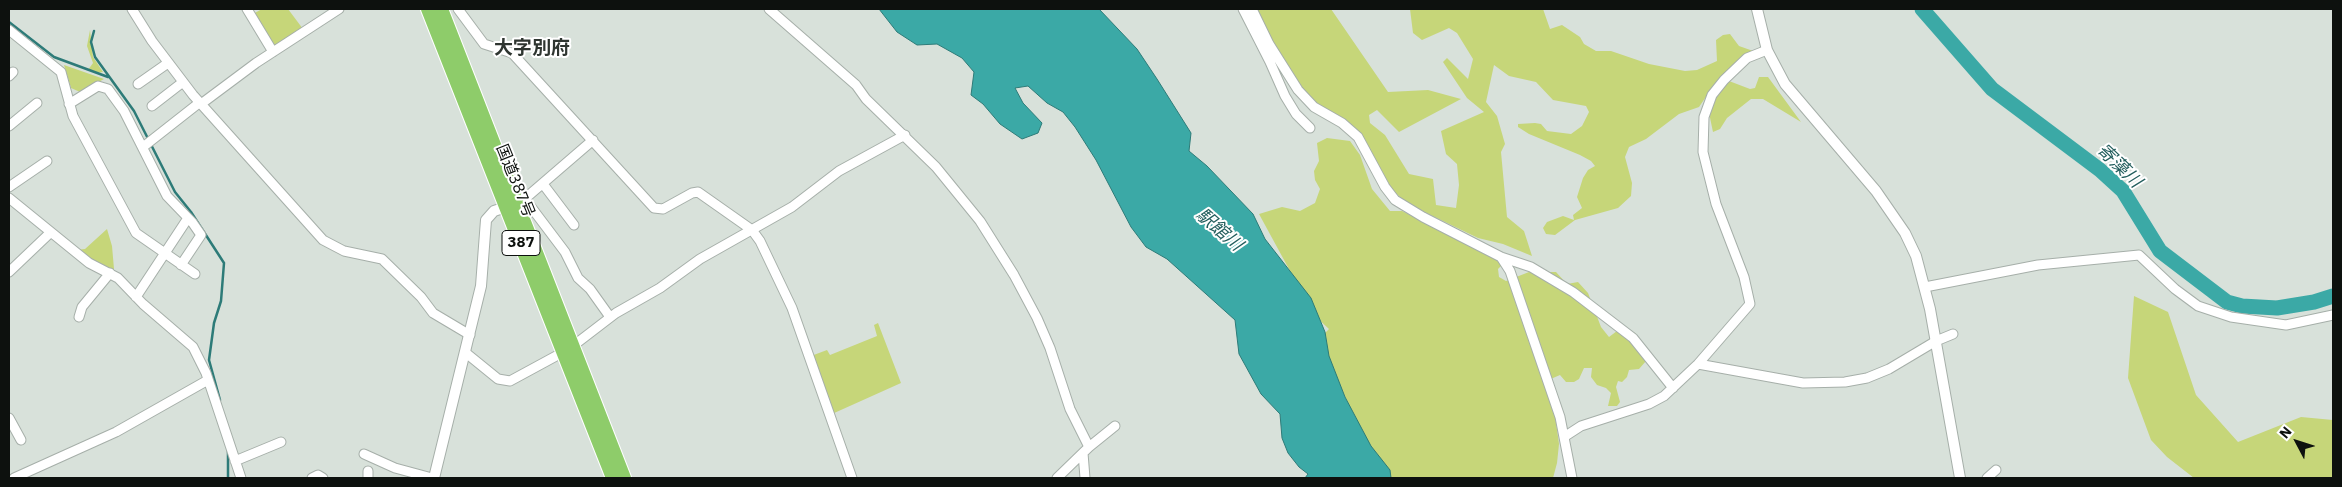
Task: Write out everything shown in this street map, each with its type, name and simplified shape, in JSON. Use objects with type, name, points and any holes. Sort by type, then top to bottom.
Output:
[{"type":"highway","name":"国道387号","points":[[428,9],[516,203]]},
{"type":"highway","name":"国道387号","points":[[441,9],[516,203],[613,478]]},
{"type":"highway","name":"国道387号","points":[[569,349],[624,478]]},
{"type":"street","points":[[132,9],[140,25],[200,104],[323,240],[344,252],[382,259],[421,297],[436,315],[470,335]]},
{"type":"street","points":[[247,9],[273,52]]},
{"type":"street","points":[[143,146],[273,52],[339,9]]},
{"type":"street","points":[[458,9],[482,42],[489,47],[512,53],[657,209],[663,209],[692,193],[698,192],[752,230],[760,241],[792,308],[852,478]]},
{"type":"street","points":[[769,9],[840,69],[866,99],[904,135],[960,196],[992,240],[1014,275],[1043,331],[1086,450],[1085,478]]},
{"type":"street","points":[[1243,9],[1270,62],[1284,96],[1296,114],[1310,128]]},
{"type":"street","points":[[1252,9],[1269,44],[1298,90],[1314,107],[1342,123],[1358,138],[1385,187],[1395,200],[1423,217],[1501,257],[1519,262],[1549,277],[1633,338],[1673,388]]},
{"type":"street","points":[[1757,9],[1767,50],[1785,84],[1892,212],[1916,256],[1925,287],[1936,341],[1960,478]]},
{"type":"street","points":[[9,30],[60,70],[73,116],[139,236],[195,274]]},
{"type":"street","points":[[1564,437],[1581,426],[1648,404],[1673,388],[1698,364],[1750,304],[1744,277],[1716,204],[1703,152],[1704,117],[1712,95],[1724,80],[1747,58],[1767,50]]},
{"type":"street","points":[[138,84],[168,63]]},
{"type":"street","points":[[152,106],[183,82]]},
{"type":"street","points":[[69,104],[96,87],[107,88],[124,110],[167,196],[201,235],[182,265]]},
{"type":"street","points":[[9,126],[37,103]]},
{"type":"street","points":[[466,353],[498,379],[508,381],[569,349],[610,317],[660,288],[700,259],[792,207],[839,170],[904,135]]},
{"type":"street","points":[[364,454],[395,468],[433,478],[466,353],[483,277],[486,220],[494,211],[516,203],[543,184],[593,140]]},
{"type":"street","points":[[9,187],[47,161]]},
{"type":"street","points":[[543,184],[574,225]]},
{"type":"street","points":[[9,198],[89,263],[110,273],[193,347],[208,380],[241,478]]},
{"type":"street","points":[[516,203],[565,252],[578,278],[590,289],[610,317]]},
{"type":"street","points":[[136,297],[188,218]]},
{"type":"street","points":[[9,272],[51,232]]},
{"type":"street","points":[[1925,287],[2038,266],[2139,255],[2175,289],[2198,306],[2232,317],[2286,325],[2333,316]]},
{"type":"street","points":[[1501,257],[1510,271],[1560,417],[1572,478]]},
{"type":"street","points":[[79,317],[82,307],[110,273]]},
{"type":"street","points":[[1698,364],[1803,383],[1845,382],[1867,378],[1889,369],[1936,341],[1953,334]]},
{"type":"street","points":[[14,478],[116,432],[208,380]]},
{"type":"street","points":[[9,418],[21,440]]},
{"type":"street","points":[[1057,478],[1115,426]]},
{"type":"street","points":[[235,461],[281,442]]},
{"type":"street","points":[[1986,478],[1996,470]]},
{"type":"street","points":[[312,478],[318,475],[323,478]]},
{"type":"green space","points":[[262,9],[288,9],[303,29],[275,46],[271,45],[253,14]]},
{"type":"green space","points":[[1253,9],[1331,9],[1388,92],[1428,90],[1461,99],[1399,132],[1377,110],[1369,115],[1370,123],[1385,135],[1409,174],[1433,179],[1436,205],[1456,208],[1459,185],[1457,164],[1446,154],[1441,131],[1484,112],[1467,98],[1443,62],[1447,58],[1468,79],[1473,59],[1457,33],[1449,28],[1422,40],[1413,33],[1410,9],[1543,9],[1550,29],[1562,25],[1580,37],[1584,44],[1596,51],[1611,51],[1649,64],[1685,71],[1697,70],[1717,61],[1716,40],[1723,35],[1730,34],[1739,46],[1756,52],[1729,81],[1750,89],[1755,88],[1759,77],[1768,77],[1801,122],[1763,99],[1751,99],[1727,118],[1720,129],[1713,132],[1709,113],[1712,88],[1699,107],[1679,114],[1646,139],[1629,147],[1625,157],[1632,183],[1631,196],[1618,208],[1575,220],[1555,235],[1546,234],[1543,228],[1547,222],[1563,216],[1574,220],[1573,215],[1582,208],[1577,197],[1583,178],[1588,170],[1595,166],[1591,161],[1580,155],[1529,134],[1518,127],[1518,124],[1541,124],[1547,131],[1571,134],[1582,126],[1589,112],[1586,106],[1553,100],[1536,82],[1509,76],[1494,65],[1486,102],[1497,116],[1505,144],[1501,152],[1507,217],[1524,231],[1532,256],[1503,244],[1478,238],[1408,204],[1393,191],[1370,150],[1321,110],[1294,83]]},
{"type":"green space","points":[[90,30],[93,57],[103,72],[96,73],[88,70],[93,63],[87,46]]},
{"type":"green space","points":[[64,65],[104,79],[80,92],[71,88]]},
{"type":"green space","points":[[1327,138],[1350,141],[1360,155],[1372,189],[1390,211],[1402,211],[1501,258],[1502,265],[1498,269],[1499,277],[1506,281],[1529,272],[1556,272],[1567,284],[1578,282],[1588,293],[1601,327],[1609,337],[1617,331],[1625,329],[1635,333],[1643,344],[1646,361],[1639,369],[1629,370],[1627,377],[1622,382],[1618,381],[1616,387],[1620,402],[1617,406],[1608,406],[1611,393],[1606,388],[1597,385],[1591,377],[1592,368],[1584,368],[1579,379],[1574,382],[1566,382],[1560,375],[1546,381],[1554,408],[1559,444],[1553,478],[1387,478],[1362,441],[1357,421],[1319,339],[1329,329],[1314,315],[1259,214],[1282,207],[1300,211],[1315,203],[1320,189],[1315,180],[1314,171],[1319,161],[1317,143]]},
{"type":"green space","points":[[107,229],[112,246],[114,269],[107,269],[76,250],[85,249]]},
{"type":"green space","points":[[2134,296],[2168,312],[2196,395],[2238,442],[2301,417],[2333,420],[2333,478],[2194,478],[2167,457],[2151,440],[2128,378]]},
{"type":"green space","points":[[878,323],[901,383],[832,414],[811,356],[827,350],[830,355],[877,336],[874,325]]},
{"type":"water","name":"駅館川","points":[[879,9],[1099,9],[1137,49],[1157,79],[1191,133],[1189,151],[1207,166],[1253,214],[1265,239],[1311,298],[1325,332],[1329,356],[1345,397],[1371,446],[1390,470],[1391,478],[1305,478],[1308,474],[1299,467],[1288,453],[1282,438],[1280,414],[1261,394],[1239,354],[1235,320],[1167,259],[1146,247],[1131,227],[1096,160],[1063,112],[1047,103],[1028,86],[1015,88],[1023,103],[1042,123],[1038,133],[1022,139],[1000,124],[983,104],[971,95],[974,72],[962,58],[937,44],[917,45],[897,32]]},
{"type":"waterway","name":"寄藻川","points":[[1922,9],[1992,89],[2100,170],[2123,191],[2160,251],[2227,302],[2242,306],[2277,308],[2314,302],[2333,296]]},
{"type":"waterway","points":[[9,22],[54,57],[108,77]]},
{"type":"waterway","points":[[94,31],[91,42],[95,57],[134,111],[175,192],[191,212],[224,263],[221,301],[214,323],[209,360],[220,400]]},
{"type":"waterway","points":[[228,450],[228,478]]},
{"type":"district","name":"大字別府","points":[[532,49]]}]
